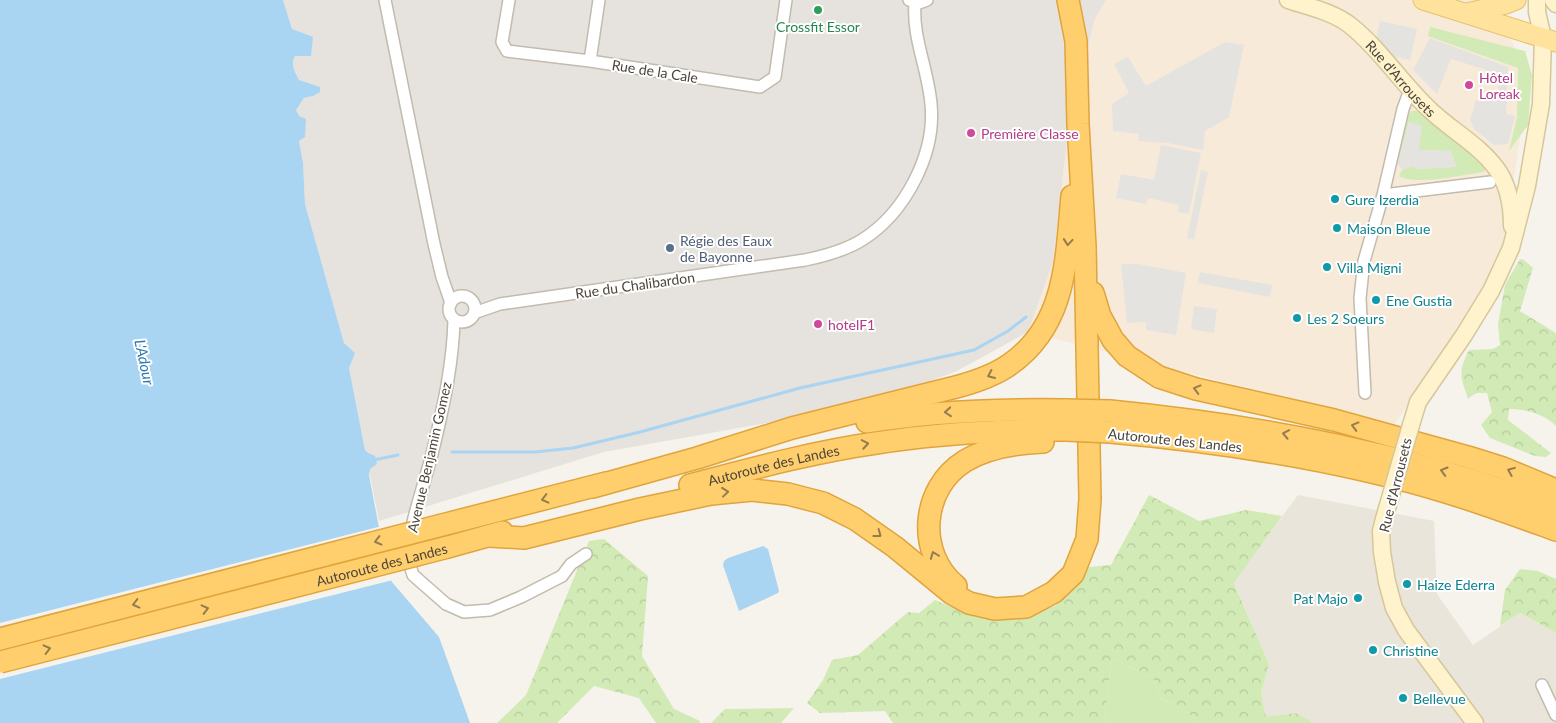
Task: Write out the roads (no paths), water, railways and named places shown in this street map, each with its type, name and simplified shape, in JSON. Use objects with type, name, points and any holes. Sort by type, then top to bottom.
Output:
[{"type":"highway","points":[[490,536],[524,538],[640,509],[711,494],[752,490],[788,494],[823,503],[855,518],[895,547],[951,593],[969,603],[995,609],[1026,607],[1054,592],[1073,574],[1086,539],[1090,499],[1085,246],[1078,124],[1076,41],[1068,0]]},
{"type":"highway","points":[[1076,41],[1084,0]]},
{"type":"highway","points":[[592,487],[697,458],[792,428],[956,387],[980,380],[1008,366],[1031,347],[1040,336],[1052,315],[1062,284],[1078,124]]},
{"type":"highway","points":[[1085,246],[1095,303],[1105,328],[1127,356],[1159,377],[1196,389],[1334,420],[1468,457],[1503,468],[1556,490]]},
{"type":"highway","name":"Autoroute des Landes","points":[[0,638],[783,439],[875,420],[955,412],[1012,409],[1066,427],[1110,437],[1157,436],[1258,450],[1372,473],[1448,492],[1556,530]]},
{"type":"highway","name":"Autoroute des Landes","points":[[0,662],[766,465],[835,450],[902,439],[969,432],[1066,427],[1110,411],[1215,422],[1338,444],[1464,477],[1556,509]]},
{"type":"highway","points":[[995,609],[954,584],[936,562],[930,542],[928,525],[930,508],[939,488],[960,465],[976,456],[1066,427]]},
{"type":"main road","name":"Rue d'Arrousets","points":[[1288,0],[1333,16],[1351,26],[1430,110],[1496,168],[1517,205]]},
{"type":"main road","points":[[1423,0],[1550,40]]},
{"type":"main road","points":[[1466,13],[1516,0]]},
{"type":"main road","name":"Rue d'Arrousets","points":[[1476,723],[1406,630],[1394,608],[1388,589],[1382,552],[1381,531],[1418,402],[1464,335],[1491,291],[1512,248],[1517,205],[1541,104],[1550,40],[1537,12],[1537,0]]},
{"type":"main road","points":[[1553,0],[1556,4]]},
{"type":"street","points":[[385,0],[442,277],[451,303]]},
{"type":"street","name":"Rue de la Cale","points":[[509,0],[502,42],[507,51],[590,61],[760,87],[775,78],[786,0]]},
{"type":"street","points":[[590,61],[599,0]]},
{"type":"street","points":[[912,1],[927,0]]},
{"type":"street","name":"Rue du Chalibardon","points":[[474,308],[805,260],[835,253],[863,240],[897,208],[910,188],[928,146],[931,127],[931,104],[914,21],[912,1]]},
{"type":"street","points":[[1365,393],[1360,298],[1364,261],[1383,195],[1403,109],[1410,90]]},
{"type":"street","points":[[1383,195],[1490,182]]},
{"type":"street","points":[[442,277],[463,297],[470,300],[474,308],[472,316],[460,321],[450,316],[449,309],[455,299],[463,297]]},
{"type":"street","name":"Avenue Benjamin Gomez","points":[[460,321],[434,445],[414,515],[409,540],[408,559],[414,575],[446,604],[464,612],[490,610],[562,576],[571,564],[586,554]]},
{"type":"street","points":[[1542,685],[1556,715]]},
{"type":"water","name":"L'Adour","points":[[0,0],[283,0],[292,29],[313,37],[311,56],[295,56],[293,62],[299,80],[320,87],[320,92],[304,98],[296,110],[299,116],[306,119],[305,137],[299,141],[303,163],[305,204],[344,343],[355,353],[349,368],[365,450],[375,456],[377,464],[370,469],[369,475],[388,575],[439,637],[470,723],[0,723]]},
{"type":"water","points":[[763,546],[768,549],[779,591],[739,611],[723,565],[724,561]]},
{"type":"waterway","points":[[452,452],[535,452],[573,448],[640,432],[800,388],[974,350],[1008,331],[1026,317]]},
{"type":"waterway","points":[[374,460],[398,455]]},
{"type":"place","name":"Crossfit Essor","points":[[818,10]]},
{"type":"place","name":"Hôtel Loreak","points":[[1469,85]]},
{"type":"place","name":"Première Classe","points":[[971,133]]},
{"type":"place","name":"Gure Izerdia","points":[[1335,199]]},
{"type":"place","name":"Maison Bleue","points":[[1337,228]]},
{"type":"place","name":"Régie des Eaux de Bayonne","points":[[670,248]]},
{"type":"place","name":"Villa Migni","points":[[1327,267]]},
{"type":"place","name":"Ene Gustia","points":[[1376,300]]},
{"type":"place","name":"Les 2 Soeurs","points":[[1297,318]]},
{"type":"place","name":"hotelF1","points":[[818,324]]},
{"type":"place","name":"Haize Ederra","points":[[1407,584]]},
{"type":"place","name":"Pat Majo","points":[[1358,598]]},
{"type":"place","name":"Christine","points":[[1373,650]]},
{"type":"place","name":"Bellevue","points":[[1403,698]]}]
